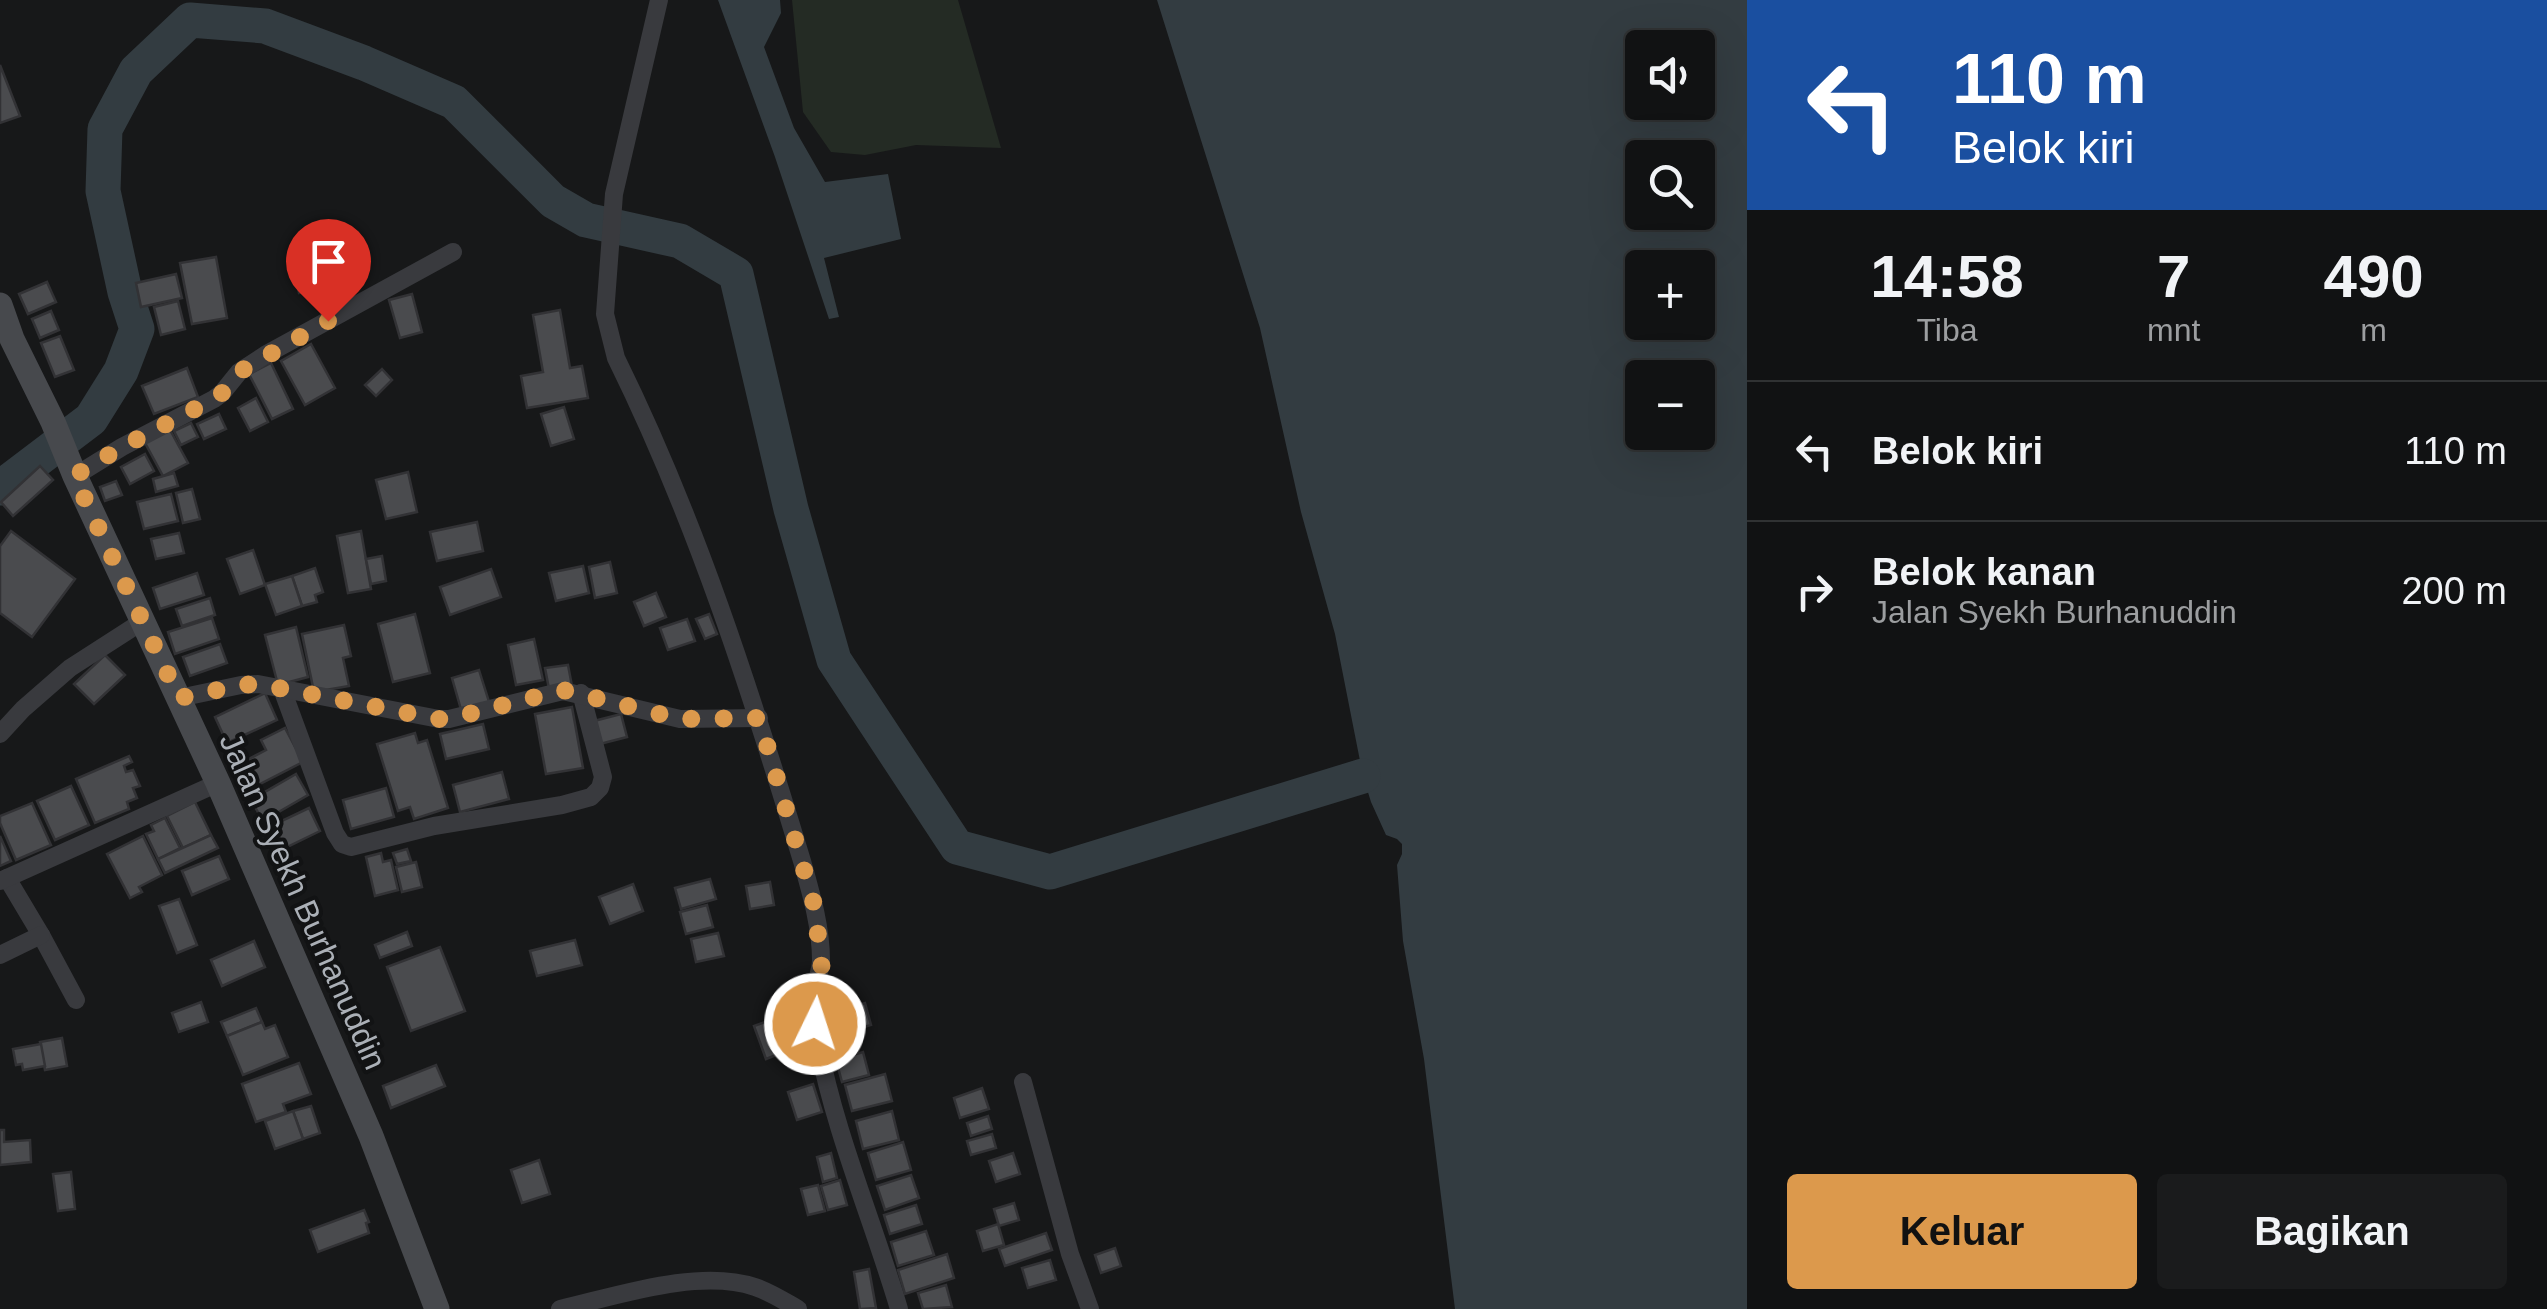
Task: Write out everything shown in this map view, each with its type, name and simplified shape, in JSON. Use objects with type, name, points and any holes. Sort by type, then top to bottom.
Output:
[{"type":"main road","name":"Jalan Syekh Burhanuddin","points":[[0,305],[6,342],[53,422],[218,783],[371,1136],[437,1309]]},
{"type":"street","points":[[659,0],[614,194],[605,314],[616,358],[682,503],[759,718],[813,900],[822,963],[814,1005],[819,1049],[899,1309]]},
{"type":"street","points":[[70,465],[122,447],[214,399],[239,372],[265,355],[453,252]]},
{"type":"street","points":[[0,734],[70,668],[142,622]]},
{"type":"street","points":[[179,698],[258,684],[449,719],[563,690],[680,719],[759,718]]},
{"type":"street","points":[[282,689],[334,833],[351,848],[434,826],[591,797],[600,788],[603,777],[581,694]]},
{"type":"street","points":[[76,1000],[42,935],[4,879],[218,783]]},
{"type":"street","points":[[0,955],[42,935]]},
{"type":"street","points":[[1022,1082],[1070,1254],[1090,1309]]},
{"type":"street","points":[[560,1309],[686,1281],[716,1280],[756,1287],[798,1309]]},
{"type":"shaded area","points":[[718,0],[780,0],[781,13],[764,47],[794,128],[825,182],[888,174],[901,239],[824,258],[839,317],[829,319]]},
{"type":"shaded area","points":[[792,0],[958,0],[1001,148],[916,145],[865,155],[831,152],[803,112]]},
{"type":"shaded area","points":[[1157,0],[1747,0],[1747,1309],[1455,1309],[1424,1059],[1403,941],[1397,865],[1402,844],[1386,835],[1363,776],[1335,634],[1301,512],[1260,328]]},
{"type":"building","points":[[0,65],[20,116],[0,123]]},
{"type":"building","points":[[314,256],[321,288],[299,293],[292,260]]},
{"type":"building","points":[[216,257],[227,318],[192,324],[180,263]]},
{"type":"building","points":[[176,274],[182,298],[141,307],[136,283]]},
{"type":"building","points":[[47,282],[56,302],[28,314],[19,294]]},
{"type":"building","points":[[412,294],[422,332],[400,338],[389,300]]},
{"type":"building","points":[[178,301],[185,329],[161,335],[154,307]]},
{"type":"building","points":[[560,310],[570,368],[582,366],[588,398],[527,408],[521,376],[543,372],[533,315]]},
{"type":"building","points":[[51,311],[59,330],[40,338],[32,319]]},
{"type":"building","points":[[60,336],[74,370],[55,377],[41,343]]},
{"type":"building","points":[[311,344],[335,388],[305,405],[281,361]]},
{"type":"building","points":[[271,363],[293,409],[272,419],[249,374]]},
{"type":"building","points":[[187,368],[198,397],[154,414],[142,386]]},
{"type":"building","points":[[382,369],[392,380],[376,396],[365,385]]},
{"type":"building","points":[[256,398],[268,422],[250,431],[238,408]]},
{"type":"building","points":[[564,407],[574,439],[551,446],[541,414]]},
{"type":"building","points":[[219,414],[226,429],[204,439],[197,424]]},
{"type":"building","points":[[191,423],[198,437],[181,445],[174,431]]},
{"type":"building","points":[[169,428],[188,463],[163,476],[144,441]]},
{"type":"building","points":[[145,454],[154,471],[130,484],[121,467]]},
{"type":"building","points":[[40,466],[53,480],[13,516],[1,502]]},
{"type":"building","points":[[408,472],[417,512],[386,519],[376,480]]},
{"type":"building","points":[[174,473],[178,486],[156,492],[153,479]]},
{"type":"building","points":[[116,481],[122,495],[105,501],[100,487]]},
{"type":"building","points":[[192,489],[200,519],[183,523],[176,493]]},
{"type":"building","points":[[171,494],[178,521],[144,529],[137,502]]},
{"type":"building","points":[[477,522],[483,551],[437,561],[430,532]]},
{"type":"building","points":[[11,531],[75,579],[32,637],[0,613],[0,546]]},
{"type":"building","points":[[361,531],[371,589],[348,593],[337,536]]},
{"type":"building","points":[[179,533],[184,553],[156,559],[151,539]]},
{"type":"building","points":[[253,550],[265,585],[240,594],[227,559]]},
{"type":"building","points":[[382,556],[386,581],[371,584],[366,559]]},
{"type":"building","points":[[610,562],[617,593],[595,598],[589,567]]},
{"type":"building","points":[[583,566],[589,593],[556,601],[549,573]]},
{"type":"building","points":[[315,568],[323,592],[315,595],[317,602],[302,606],[292,576]]},
{"type":"building","points":[[491,569],[501,597],[450,615],[440,587]]},
{"type":"building","points":[[197,573],[204,595],[160,609],[153,588]]},
{"type":"building","points":[[292,576],[302,606],[276,615],[265,584]]},
{"type":"building","points":[[656,593],[666,617],[644,626],[634,602]]},
{"type":"building","points":[[210,598],[215,615],[182,626],[176,609]]},
{"type":"building","points":[[415,614],[430,673],[393,682],[378,624]]},
{"type":"building","points":[[709,614],[717,634],[705,639],[696,619]]},
{"type":"building","points":[[212,618],[219,639],[175,654],[168,632]]},
{"type":"building","points":[[687,619],[695,641],[668,650],[660,628]]},
{"type":"building","points":[[344,625],[351,656],[343,658],[349,686],[314,692],[302,634]]},
{"type":"building","points":[[296,627],[308,677],[278,685],[265,635]]},
{"type":"building","points":[[534,639],[543,680],[516,685],[508,645]]},
{"type":"building","points":[[220,644],[227,663],[190,676],[183,657]]},
{"type":"building","points":[[105,655],[125,675],[94,704],[74,684]]},
{"type":"building","points":[[568,665],[572,686],[549,689],[545,668]]},
{"type":"building","points":[[479,670],[490,705],[462,713],[452,678]]},
{"type":"building","points":[[265,693],[277,720],[227,743],[215,717]]},
{"type":"building","points":[[572,707],[583,768],[546,774],[535,714]]},
{"type":"building","points":[[621,714],[627,737],[600,744],[594,721]]},
{"type":"building","points":[[483,724],[489,749],[446,759],[440,734]]},
{"type":"building","points":[[285,728],[303,762],[256,786],[243,762],[266,750],[261,740]]},
{"type":"building","points":[[415,733],[418,743],[427,740],[448,808],[414,819],[410,807],[398,811],[377,744]]},
{"type":"building","points":[[129,756],[132,762],[124,766],[126,772],[133,770],[140,786],[133,788],[137,798],[127,802],[129,809],[95,823],[76,779]]},
{"type":"building","points":[[502,772],[509,799],[460,812],[453,785]]},
{"type":"building","points":[[296,774],[308,795],[263,821],[251,800]]},
{"type":"building","points":[[71,786],[89,825],[55,840],[37,801]]},
{"type":"building","points":[[386,788],[394,817],[351,829],[343,800]]},
{"type":"building","points":[[195,802],[211,835],[183,848],[167,816]]},
{"type":"building","points":[[32,803],[51,845],[16,860],[0,816]]},
{"type":"building","points":[[309,808],[320,831],[285,848],[273,825]]},
{"type":"building","points":[[165,818],[180,848],[158,859],[146,834],[154,831],[151,825]]},
{"type":"building","points":[[211,835],[218,848],[165,873],[158,859]]},
{"type":"building","points":[[0,836],[11,861],[0,866]]},
{"type":"building","points":[[143,836],[162,875],[139,887],[142,892],[130,898],[107,854]]},
{"type":"building","points":[[407,849],[411,861],[397,864],[393,853]]},
{"type":"building","points":[[381,853],[383,862],[391,860],[398,890],[375,896],[366,857]]},
{"type":"building","points":[[219,856],[229,879],[192,895],[182,871]]},
{"type":"building","points":[[416,862],[422,887],[402,892],[396,867]]},
{"type":"building","points":[[710,879],[716,899],[681,909],[675,888]]},
{"type":"building","points":[[770,882],[774,905],[750,909],[746,886]]},
{"type":"building","points":[[633,884],[643,911],[610,924],[599,897]]},
{"type":"building","points":[[179,899],[197,945],[177,953],[159,906]]},
{"type":"building","points":[[707,905],[713,927],[686,934],[680,912]]},
{"type":"building","points":[[407,932],[412,946],[380,958],[375,945]]},
{"type":"building","points":[[718,933],[724,956],[696,962],[691,939]]},
{"type":"building","points":[[575,940],[582,965],[537,976],[530,951]]},
{"type":"building","points":[[254,941],[265,967],[222,986],[211,960]]},
{"type":"building","points":[[440,947],[465,1011],[411,1031],[387,967]]},
{"type":"building","points":[[201,1002],[208,1022],[179,1032],[172,1013]]},
{"type":"building","points":[[865,1003],[871,1025],[833,1037],[826,1014]]},
{"type":"building","points":[[256,1008],[262,1022],[227,1036],[221,1022]]},
{"type":"building","points":[[787,1014],[799,1046],[766,1059],[754,1026]]},
{"type":"building","points":[[262,1022],[265,1029],[275,1025],[288,1057],[243,1075],[227,1036]]},
{"type":"building","points":[[62,1038],[67,1066],[45,1070],[40,1042]]},
{"type":"building","points":[[41,1044],[45,1066],[23,1070],[22,1064],[16,1065],[13,1049]]},
{"type":"building","points":[[863,1052],[869,1075],[842,1082],[836,1060]]},
{"type":"building","points":[[299,1063],[311,1094],[283,1104],[286,1112],[256,1122],[242,1084]]},
{"type":"building","points":[[436,1065],[445,1086],[391,1108],[383,1086]]},
{"type":"building","points":[[885,1074],[892,1101],[852,1111],[845,1085]]},
{"type":"building","points":[[813,1084],[822,1112],[797,1120],[788,1092]]},
{"type":"building","points":[[982,1088],[989,1109],[960,1118],[954,1098]]},
{"type":"building","points":[[311,1106],[320,1133],[303,1139],[293,1111]]},
{"type":"building","points":[[293,1111],[303,1139],[275,1149],[265,1121]]},
{"type":"building","points":[[892,1111],[899,1140],[863,1149],[856,1121]]},
{"type":"building","points":[[988,1116],[992,1129],[971,1136],[967,1123]]},
{"type":"building","points":[[0,1130],[4,1130],[4,1142],[30,1140],[31,1162],[0,1165]]},
{"type":"building","points":[[992,1134],[996,1148],[971,1155],[967,1141]]},
{"type":"building","points":[[903,1142],[911,1170],[876,1180],[868,1153]]},
{"type":"building","points":[[831,1153],[837,1178],[823,1182],[817,1157]]},
{"type":"building","points":[[1013,1153],[1020,1174],[996,1182],[989,1161]]},
{"type":"building","points":[[539,1160],[550,1194],[522,1203],[511,1170]]},
{"type":"building","points":[[71,1172],[75,1209],[58,1211],[53,1174]]},
{"type":"building","points":[[911,1175],[919,1198],[885,1210],[877,1186]]},
{"type":"building","points":[[840,1180],[847,1205],[828,1210],[821,1186]]},
{"type":"building","points":[[818,1185],[825,1211],[808,1215],[801,1189]]},
{"type":"building","points":[[1014,1203],[1019,1220],[999,1226],[994,1209]]},
{"type":"building","points":[[916,1205],[922,1224],[890,1234],[884,1215]]},
{"type":"building","points":[[364,1210],[369,1233],[318,1252],[310,1230]]},
{"type":"building","points":[[998,1224],[1004,1245],[983,1251],[977,1231]]},
{"type":"building","points":[[926,1231],[934,1255],[898,1266],[891,1242]]},
{"type":"building","points":[[1046,1233],[1052,1250],[1005,1266],[999,1249]]},
{"type":"building","points":[[1115,1248],[1121,1266],[1101,1273],[1095,1255]]},
{"type":"building","points":[[947,1254],[954,1278],[905,1294],[898,1270]]},
{"type":"building","points":[[1050,1260],[1056,1280],[1028,1288],[1022,1268]]},
{"type":"building","points":[[869,1269],[876,1308],[860,1309],[854,1272]]},
{"type":"building","points":[[946,1285],[952,1307],[923,1309],[918,1293]]},
{"type":"waterway","points":[[0,488],[91,419],[121,371],[137,329],[103,191],[105,129],[136,71],[190,20],[265,26],[454,102],[553,201],[586,220],[680,241],[736,274],[791,509],[834,660],[957,847],[1050,872],[1363,776]]},
{"type":"route","points":[[328,321],[239,372],[214,399],[74,476],[179,698],[258,684],[449,719],[563,690],[680,719],[759,718],[813,900],[822,963],[816,985],[815,1024]]}]
